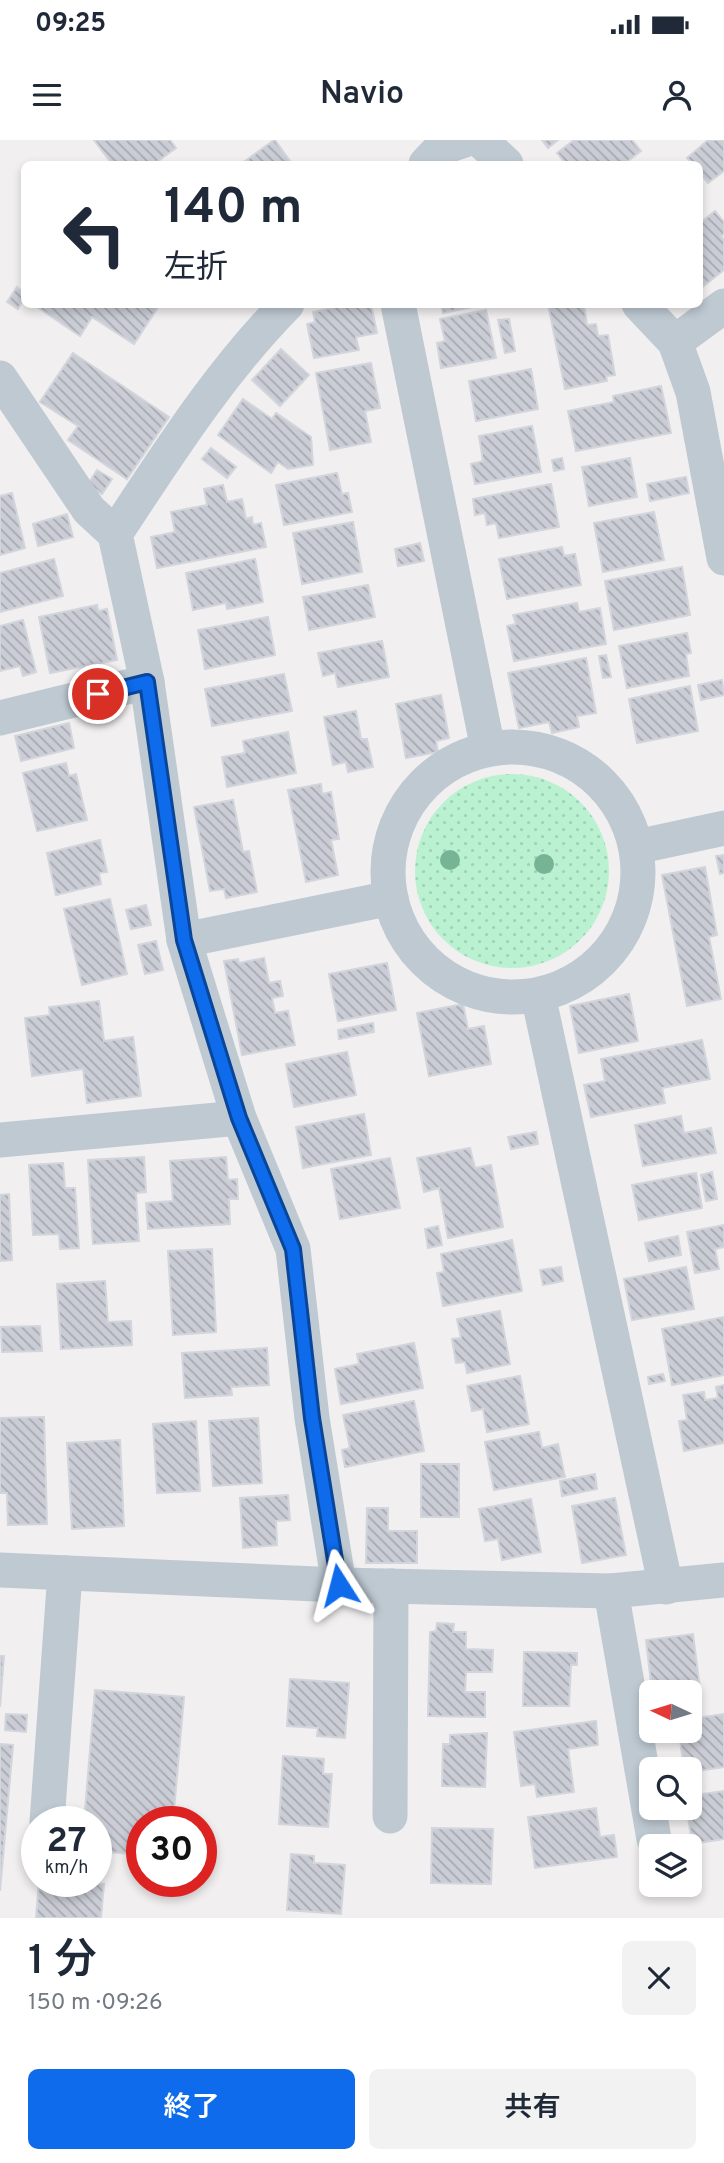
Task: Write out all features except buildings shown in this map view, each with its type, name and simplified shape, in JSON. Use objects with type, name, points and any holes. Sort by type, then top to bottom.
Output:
[{"type":"street","points":[[429,161],[442,148],[465,140]]},
{"type":"street","points":[[480,140],[503,161]]},
{"type":"street","points":[[675,342],[724,306]]},
{"type":"street","points":[[115,534],[197,411],[265,326],[283,308]]},
{"type":"street","points":[[399,308],[488,749]]},
{"type":"street","points":[[643,308],[675,342],[693,392],[724,558]]},
{"type":"street","points":[[0,378],[89,510],[115,534],[147,682],[184,940],[239,1118],[293,1249],[312,1418],[339,1585]]},
{"type":"street","points":[[0,718],[147,682]]},
{"type":"street","points":[[516,746],[543,750],[570,760],[593,776],[612,796],[627,820],[636,847],[638,875],[635,902],[625,929],[589,972],[565,986],[538,995],[511,998],[483,994],[457,984],[433,969],[409,941],[390,898],[388,870],[391,842],[401,815],[417,792],[437,772],[461,758],[488,749],[516,746]]},
{"type":"street","points":[[636,847],[724,828]]},
{"type":"street","points":[[184,940],[390,898]]},
{"type":"street","points":[[538,995],[666,1587]]},
{"type":"street","points":[[0,1140],[239,1118]]},
{"type":"street","points":[[0,1570],[339,1585],[611,1591],[724,1580]]},
{"type":"street","points":[[48,1806],[65,1573]]},
{"type":"street","points":[[390,1816],[391,1586]]},
{"type":"street","points":[[611,1591],[653,1834]]},
{"type":"green space","points":[[512,774],[549,782],[580,803],[601,834],[609,871],[601,908],[580,939],[549,960],[512,968],[475,960],[444,939],[423,908],[415,871],[423,834],[444,803],[475,782]]},
{"type":"route","points":[[98,694],[147,682],[184,940],[239,1118],[293,1249],[312,1418],[339,1585]]}]
